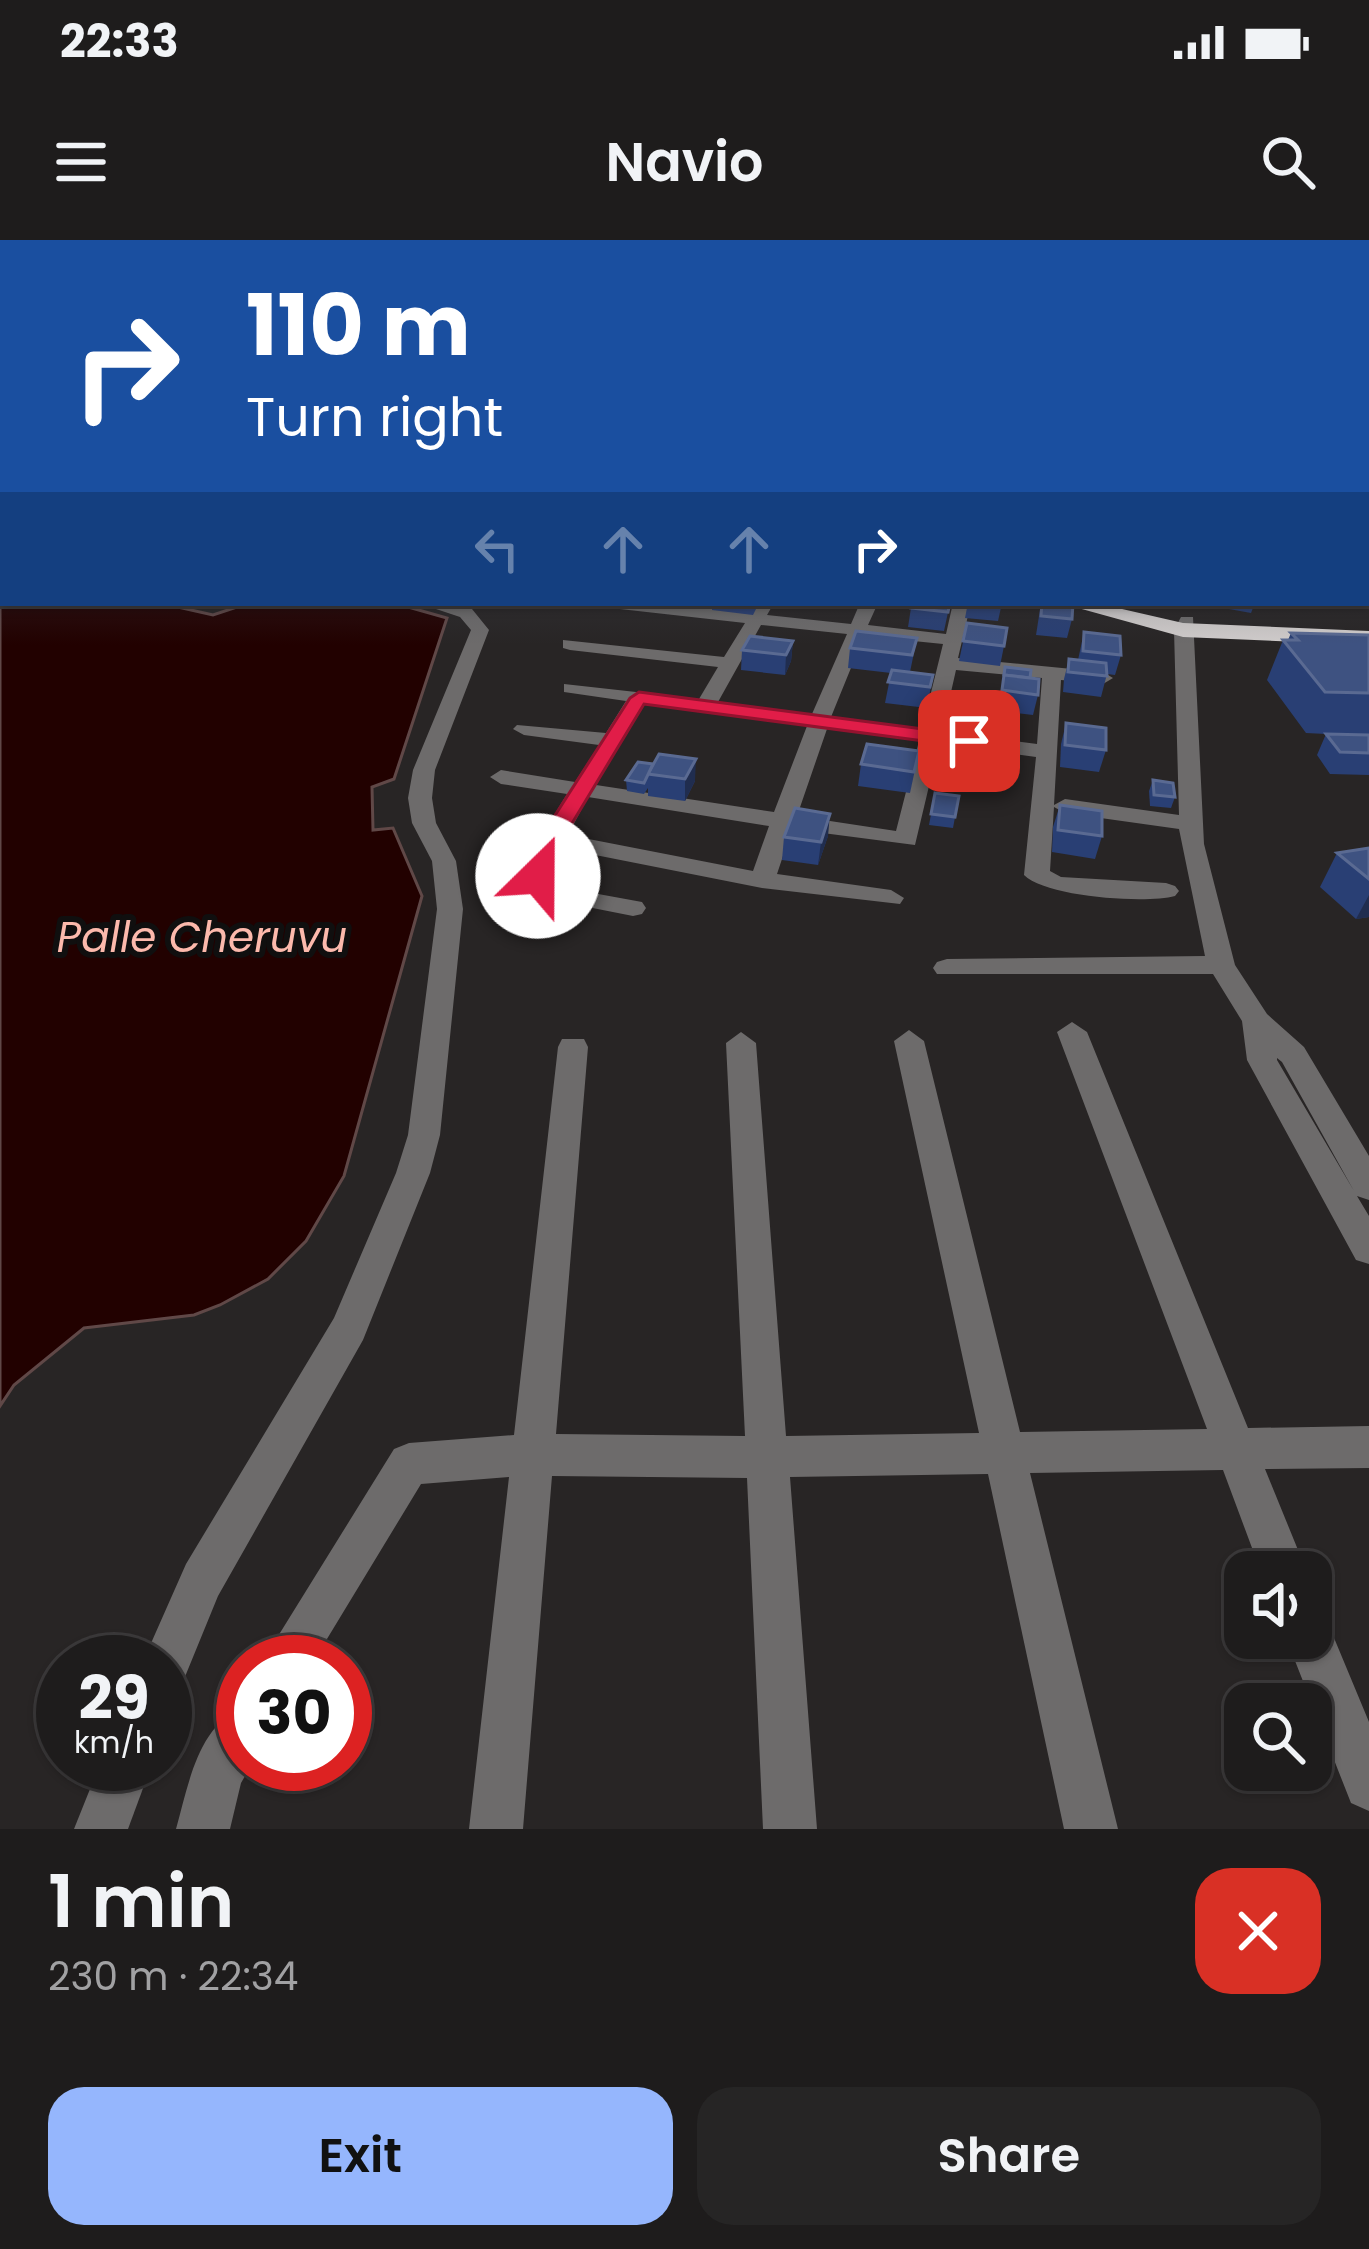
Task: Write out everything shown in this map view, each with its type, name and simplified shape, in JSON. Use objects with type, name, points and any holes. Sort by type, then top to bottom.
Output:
[{"type":"highway","points":[[1086,606],[1185,625],[1369,634]]},
{"type":"highway","points":[[1123,606],[1185,625]]},
{"type":"street","points":[[179,1635],[202,1580],[349,1328],[424,1135],[450,909],[444,861],[424,823],[419,798],[424,770],[480,630],[466,613],[439,606]]},
{"type":"street","points":[[667,606],[761,611],[953,640]]},
{"type":"street","points":[[762,880],[819,721],[868,606]]},
{"type":"street","points":[[501,777],[906,840],[961,606]]},
{"type":"street","points":[[706,706],[761,611]]},
{"type":"street","points":[[1185,625],[1191,824],[1222,965],[1257,1021],[1293,1054],[1369,1186]]},
{"type":"street","points":[[570,644],[731,663]]},
{"type":"street","points":[[947,663],[1105,679]]},
{"type":"street","points":[[1052,674],[1035,867],[1044,881],[1166,891]]},
{"type":"street","points":[[571,688],[1047,752]]},
{"type":"street","points":[[639,698],[554,836],[562,843],[891,898]]},
{"type":"street","points":[[524,729],[614,740]]},
{"type":"street","points":[[1041,803],[1191,824]]},
{"type":"street","points":[[562,843],[535,884],[542,891],[633,908]]},
{"type":"street","points":[[947,968],[1222,965]]},
{"type":"street","points":[[1257,1021],[1262,1060],[1369,1249]]},
{"type":"street","points":[[1072,1032],[1275,1551]]},
{"type":"street","points":[[909,1041],[1091,1829]]},
{"type":"street","points":[[741,1043],[790,1829]]},
{"type":"street","points":[[496,1829],[573,1047]]},
{"type":"street","points":[[303,1635],[409,1464],[531,1455],[765,1457],[1369,1447]]},
{"type":"street","points":[[1318,1659],[1369,1785]]},
{"type":"street","points":[[203,1829],[216,1781]]},
{"type":"street","points":[[101,1829],[116,1791]]},
{"type":"water","name":"Palle Cheruvu","points":[[0,606],[173,606],[213,615],[240,606],[405,606],[447,618],[394,779],[372,787],[373,830],[393,828],[422,896],[344,1176],[306,1241],[268,1279],[194,1315],[84,1328],[14,1385],[0,1406]]},
{"type":"building","points":[[912,606],[949,606],[948,612]]},
{"type":"building","points":[[1042,606],[1073,606],[1072,619],[1041,616]]},
{"type":"building","points":[[967,623],[1007,628],[1004,646],[963,641]]},
{"type":"building","points":[[856,631],[917,638],[912,655],[850,648]]},
{"type":"building","points":[[1084,632],[1120,636],[1121,655],[1083,651]]},
{"type":"building","points":[[1291,633],[1369,635],[1369,693],[1325,692],[1283,640],[1298,640]]},
{"type":"building","points":[[750,636],[793,641],[786,655],[742,650]]},
{"type":"building","points":[[1069,659],[1106,663],[1107,676],[1068,672]]},
{"type":"building","points":[[1005,667],[1031,670],[1030,678],[1004,675]]},
{"type":"building","points":[[892,670],[933,675],[930,687],[888,682]]},
{"type":"building","points":[[1004,675],[1039,679],[1038,695],[1002,690]]},
{"type":"building","points":[[1066,723],[1106,728],[1106,750],[1065,745]]},
{"type":"building","points":[[1326,734],[1369,735],[1369,753],[1340,752]]},
{"type":"building","points":[[867,744],[919,751],[914,772],[861,764]]},
{"type":"building","points":[[659,754],[696,759],[685,779],[648,774]]},
{"type":"building","points":[[638,762],[653,764],[644,783],[626,780]]},
{"type":"building","points":[[1153,780],[1173,783],[1175,797],[1154,795]]},
{"type":"building","points":[[935,793],[959,796],[955,817],[931,814]]},
{"type":"building","points":[[1060,805],[1102,811],[1102,836],[1058,830]]},
{"type":"building","points":[[795,808],[830,814],[821,842],[784,837]]},
{"type":"building","points":[[1369,848],[1369,879],[1337,853]]},
{"type":"route","points":[[538,876],[562,843],[556,840],[556,831],[639,698],[969,741]]}]
